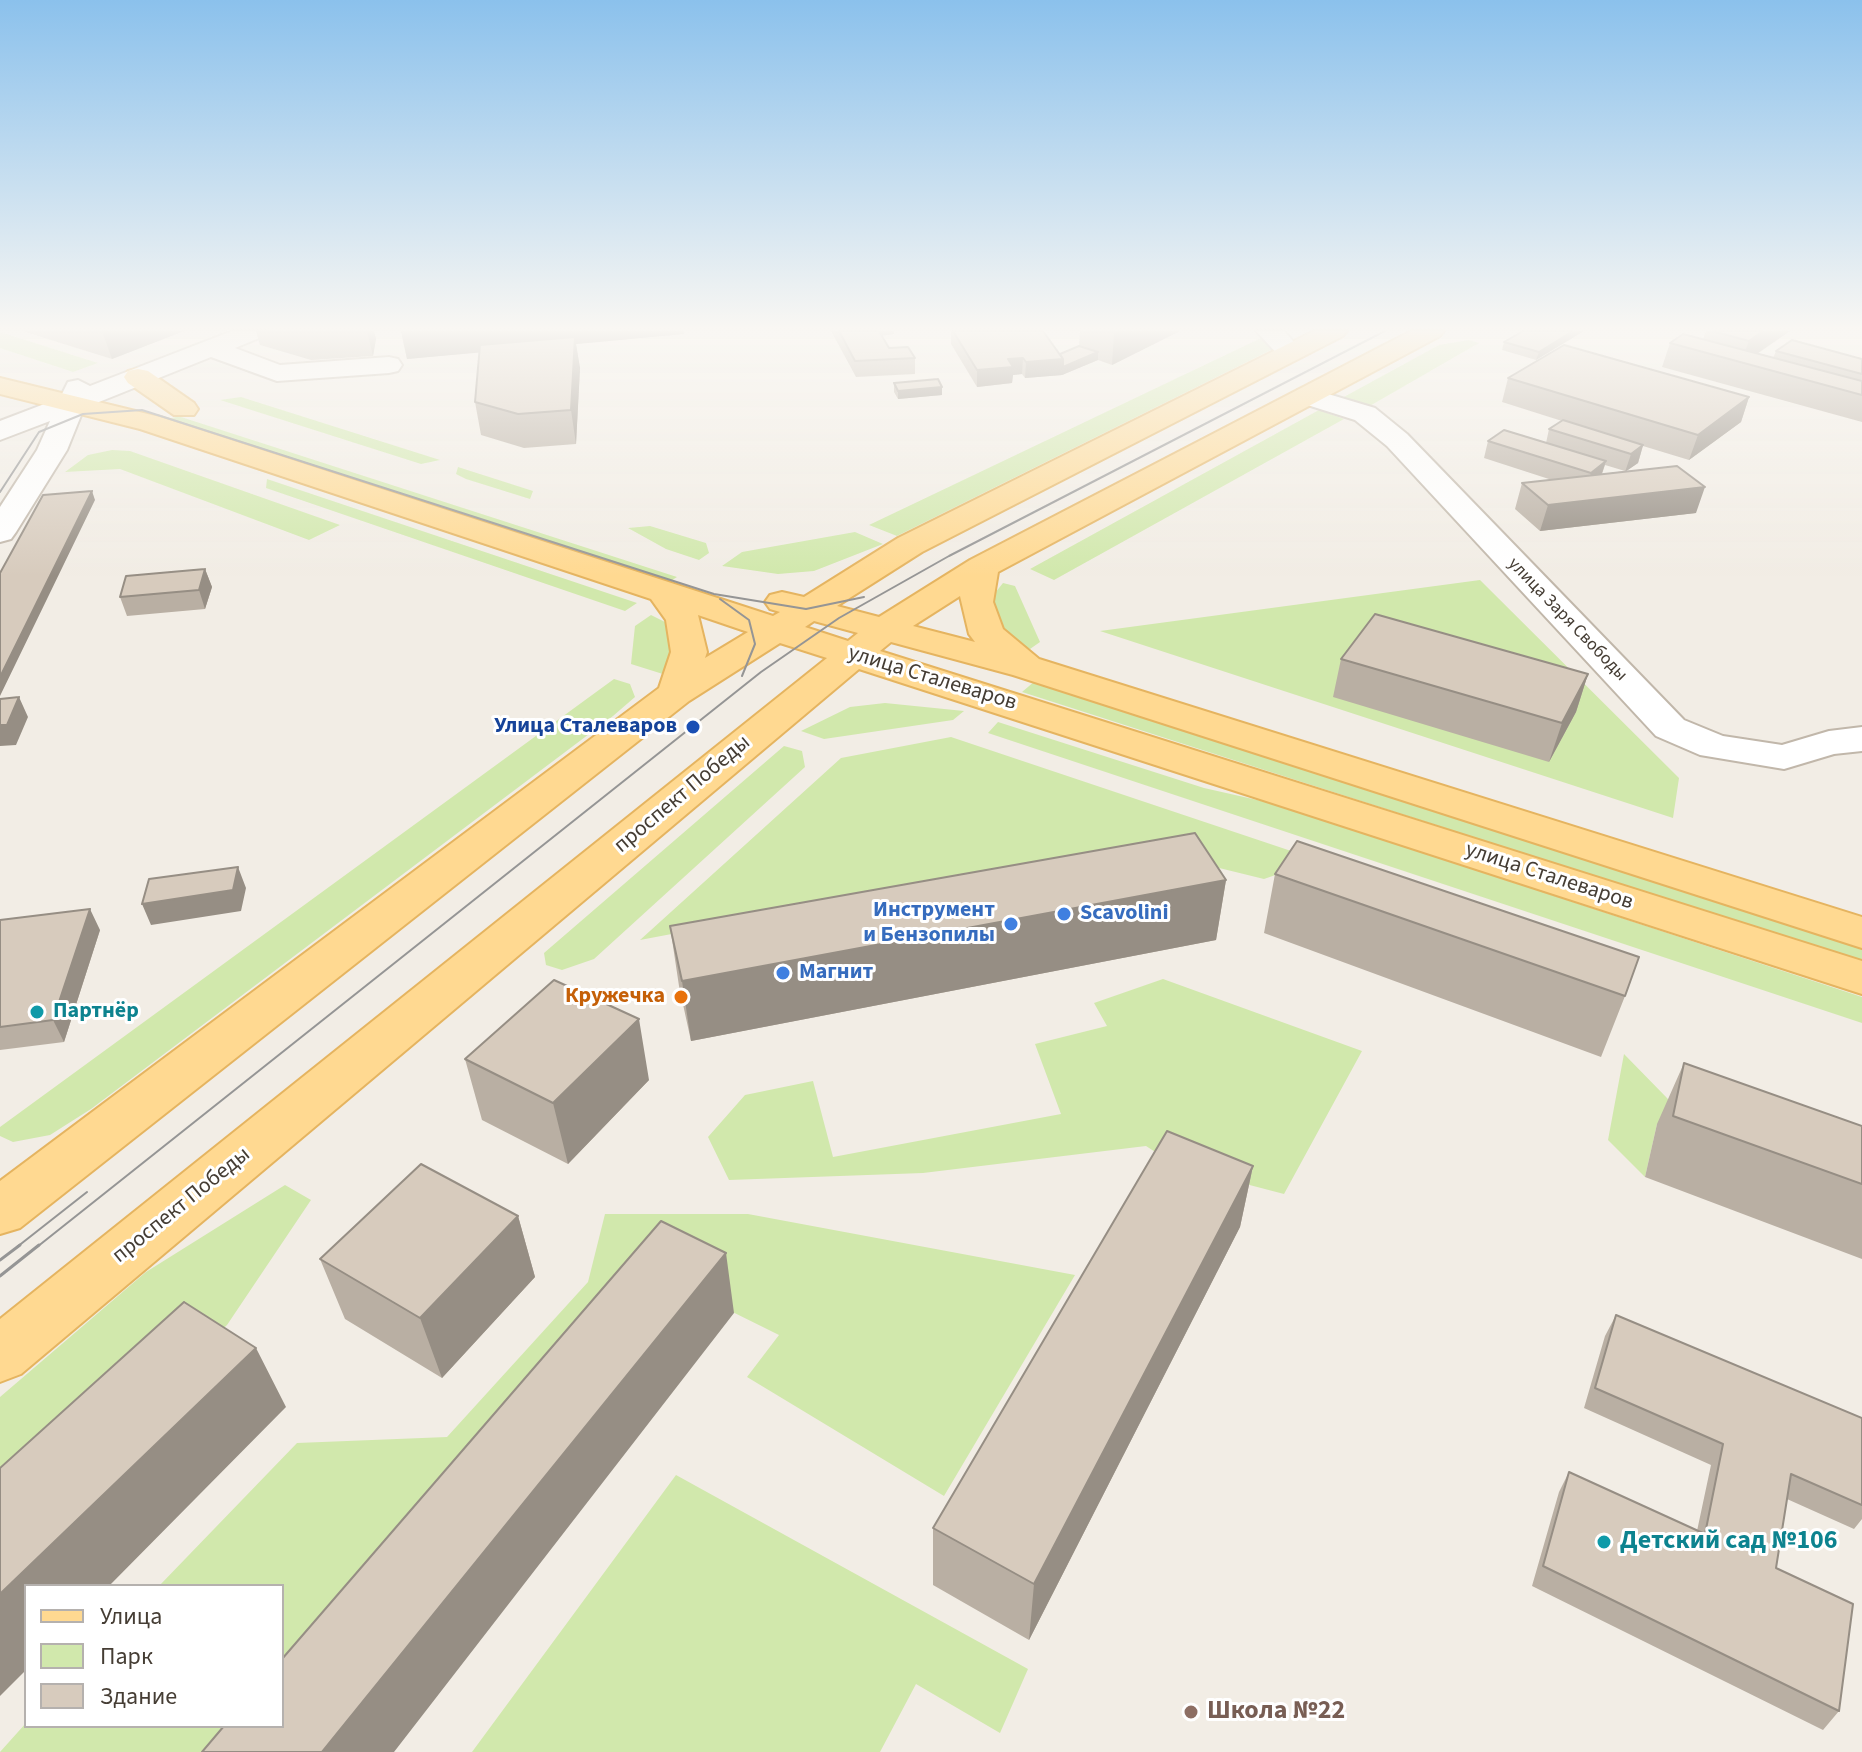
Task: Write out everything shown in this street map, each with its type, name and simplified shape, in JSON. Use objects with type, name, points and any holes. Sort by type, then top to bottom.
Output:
[{"type":"main road","name":"улица Сталеваров","points":[[83,413],[150,423],[664,593],[792,619],[868,641],[1026,667],[1862,933]]},
{"type":"main road","name":"улица Сталеваров","points":[[196,413],[692,575],[792,619]]},
{"type":"main road","points":[[0,1212],[676,693],[910,545],[1172,413]]},
{"type":"main road","name":"проспект Победы","points":[[0,1355],[868,641],[982,567],[1276,413]]},
{"type":"main road","points":[[982,567],[976,602],[987,634],[1026,667]]},
{"type":"main road","points":[[664,593],[684,620],[689,652],[676,693]]},
{"type":"main road","name":"улица Сталеваров","points":[[868,641],[994,698],[1862,978]]},
{"type":"main road","points":[[766,726],[807,704],[869,688],[925,687],[994,698]]},
{"type":"street","points":[[0,458],[41,413]]},
{"type":"street","points":[[0,532],[52,450],[47,413]]},
{"type":"street","name":"улица Заря Свободы","points":[[1361,413],[1397,440],[1670,728],[1714,747],[1784,757],[1829,743],[1862,739]]},
{"type":"green space","points":[[260,413],[291,413],[440,460],[421,464]]},
{"type":"green space","points":[[1104,413],[1145,413],[897,536],[869,525]]},
{"type":"green space","points":[[1314,413],[1327,413],[1344,419],[1054,580],[1030,569]]},
{"type":"green space","points":[[178,416],[677,577],[666,584],[165,421]]},
{"type":"green space","points":[[112,450],[130,451],[340,525],[309,540],[120,469],[65,472],[88,455]]},
{"type":"green space","points":[[458,467],[533,491],[530,499],[466,479],[456,474]]},
{"type":"green space","points":[[267,479],[637,603],[625,611],[266,488]]},
{"type":"green space","points":[[650,526],[706,543],[709,553],[699,560],[666,549],[628,528]]},
{"type":"green space","points":[[855,532],[883,544],[814,571],[778,574],[722,566],[742,552]]},
{"type":"green space","points":[[1480,580],[1679,778],[1673,818],[1100,631]]},
{"type":"green space","points":[[1003,583],[1015,586],[1040,642],[1030,649],[1006,636],[994,607],[995,593]]},
{"type":"green space","points":[[651,615],[667,623],[676,637],[666,675],[631,664],[635,626]]},
{"type":"green space","points":[[614,679],[630,684],[635,697],[613,716],[91,1109],[50,1135],[13,1142],[0,1136],[0,1127]]},
{"type":"green space","points":[[1035,681],[1862,945],[1862,962],[1022,692]]},
{"type":"green space","points":[[885,703],[964,711],[953,720],[824,739],[801,731],[850,707]]},
{"type":"green space","points":[[998,722],[1204,788],[1275,804],[1862,997],[1862,1023],[988,733]]},
{"type":"green space","points":[[951,737],[1318,860],[1264,879],[1207,865],[793,911],[640,940],[841,758]]},
{"type":"green space","points":[[784,746],[802,751],[805,767],[594,959],[562,970],[546,965],[544,953]]},
{"type":"green space","points":[[1163,979],[1362,1051],[1284,1194],[1177,1166],[1146,1146],[923,1173],[729,1180],[708,1137],[745,1095],[813,1081],[833,1157],[1061,1114],[1035,1044],[1107,1026],[1094,1003]]},
{"type":"green space","points":[[1624,1054],[1709,1141],[1657,1124],[1645,1177],[1608,1140]]},
{"type":"green space","points":[[285,1185],[311,1200],[227,1325],[0,1536],[0,1397],[146,1272]]},
{"type":"green space","points":[[605,1214],[748,1214],[1075,1275],[944,1496],[747,1377],[779,1335],[672,1282],[283,1752],[0,1752],[24,1725],[24,1728],[284,1728],[284,1584],[161,1584],[297,1443],[447,1437],[588,1282]]},
{"type":"green space","points":[[676,1475],[1028,1669],[1000,1733],[916,1684],[880,1752],[472,1752]]},
{"type":"building","points":[[1624,413],[1728,413],[1698,435]]},
{"type":"building","points":[[1563,420],[1643,445],[1631,454],[1549,429]]},
{"type":"building","points":[[1504,430],[1606,461],[1591,473],[1488,441]]},
{"type":"building","points":[[1677,466],[1705,487],[1548,505],[1522,483]]},
{"type":"building","points":[[92,491],[0,677],[0,573],[43,495]]},
{"type":"building","points":[[205,569],[199,590],[120,597],[126,576]]},
{"type":"building","points":[[1375,614],[1588,674],[1562,723],[1341,659]]},
{"type":"building","points":[[19,697],[7,725],[0,725],[0,699]]},
{"type":"building","points":[[1195,833],[1226,880],[682,981],[670,926]]},
{"type":"building","points":[[1297,841],[1639,957],[1625,996],[1275,874]]},
{"type":"building","points":[[238,867],[233,890],[142,904],[149,879]]},
{"type":"building","name":"Партнёр","points":[[90,909],[53,1020],[0,1027],[0,920]]},
{"type":"building","points":[[554,980],[639,1019],[553,1103],[465,1059]]},
{"type":"building","points":[[1684,1063],[1862,1126],[1862,1184],[1673,1116]]},
{"type":"building","points":[[1167,1131],[1253,1166],[1034,1584],[933,1528]]},
{"type":"building","points":[[421,1164],[518,1216],[420,1318],[320,1259]]},
{"type":"building","points":[[661,1221],[726,1253],[322,1752],[202,1752],[222,1728],[284,1728],[284,1657]]},
{"type":"building","points":[[184,1302],[256,1348],[0,1594],[0,1468]]},
{"type":"building","name":"Детский сад №106","points":[[1616,1315],[1862,1418],[1862,1505],[1791,1474],[1776,1568],[1853,1604],[1839,1711],[1543,1566],[1569,1472],[1705,1534],[1723,1444],[1595,1388]]},
{"type":"tram line","points":[[0,492],[39,432],[83,414],[101,413]]},
{"type":"tram line","points":[[151,413],[714,594],[806,609],[864,597]]},
{"type":"tram line","points":[[37,1247],[761,672],[839,618],[949,556],[1227,413]]},
{"type":"tram line","points":[[720,599],[749,620],[755,644],[742,676]]},
{"type":"tram line","points":[[17,1247],[87,1192]]},
{"type":"tram line","points":[[0,1260],[20,1245]]},
{"type":"tram line","points":[[0,1276],[39,1245]]},
{"type":"place","name":"Улица Сталеваров","points":[[693,727]]},
{"type":"place","name":"Scavolini","points":[[1064,914]]},
{"type":"place","name":"Инструмент и Бензопилы","points":[[1011,924]]},
{"type":"place","name":"Магнит","points":[[783,973]]},
{"type":"place","name":"Кружечка","points":[[681,997]]},
{"type":"place","name":"Партнёр","points":[[37,1012]]},
{"type":"place","name":"Детский сад №106","points":[[1604,1542]]},
{"type":"place","name":"Школа №22","points":[[1191,1712]]}]
